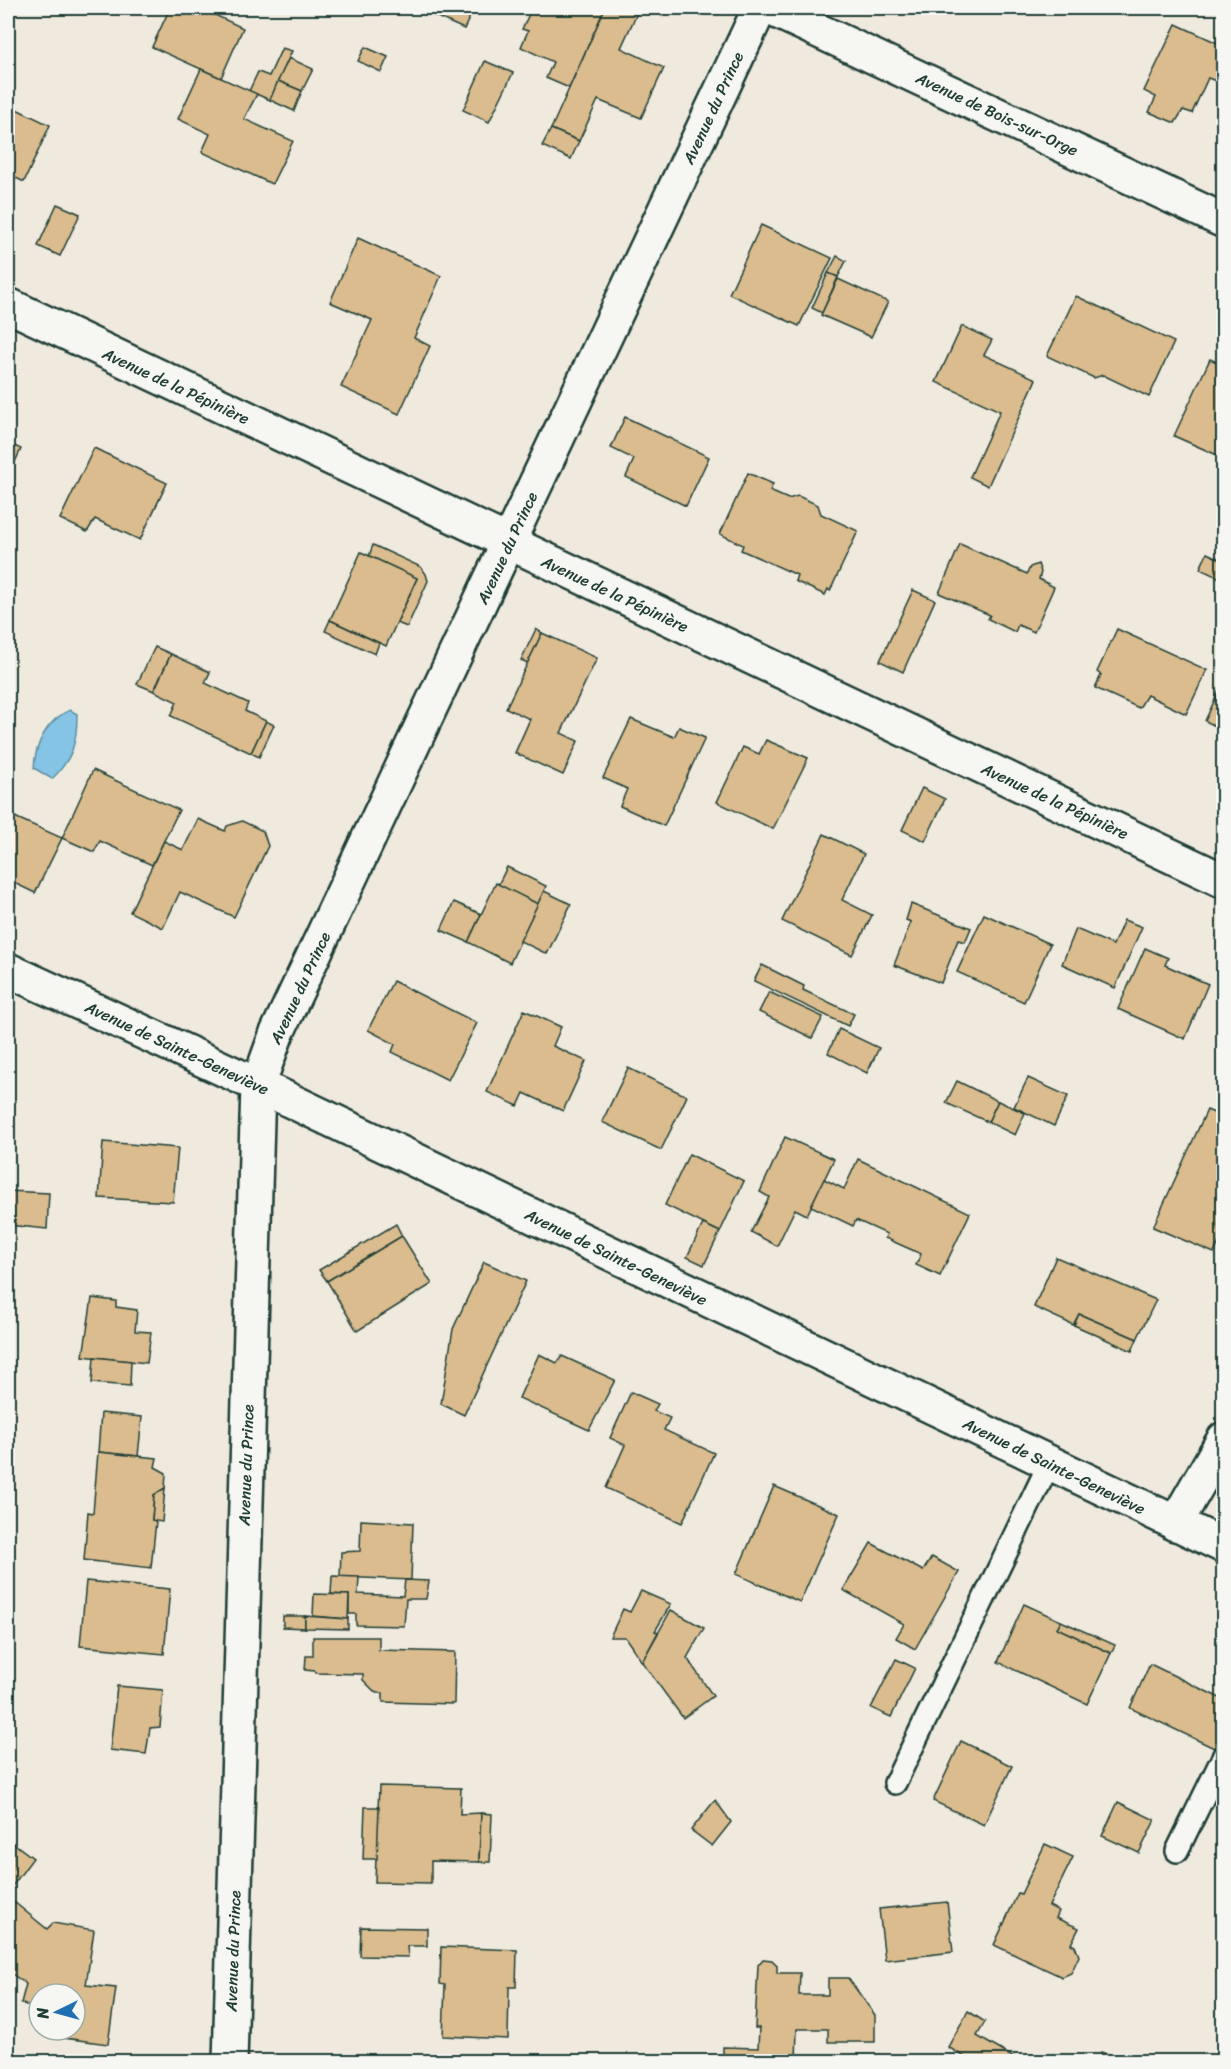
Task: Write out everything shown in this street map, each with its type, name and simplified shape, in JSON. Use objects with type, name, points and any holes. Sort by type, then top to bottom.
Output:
[{"type":"street","name":"Avenue du Prince","points":[[230,2061],[258,1085],[276,1035],[509,544],[759,8]]},
{"type":"street","name":"Avenue de Bois-sur-Orge","points":[[770,8],[1224,221]]},
{"type":"street","name":"Avenue de la Pépinière","points":[[8,305],[1224,881]]},
{"type":"street","name":"Avenue de Sainte-Geneviève","points":[[8,970],[258,1085],[1224,1546]]},
{"type":"street","points":[[1175,1524],[1224,1439]]},
{"type":"lane","points":[[895,1783],[1049,1464]]},
{"type":"lane","points":[[1177,1851],[1224,1755]]},
{"type":"water","points":[[70,710],[77,714],[75,741],[65,764],[52,779],[34,768],[37,750],[49,726]]},
{"type":"building","points":[[170,8],[200,8],[243,28],[221,78],[152,47]]},
{"type":"building","points":[[417,8],[474,8],[464,29]]},
{"type":"building","points":[[532,8],[605,8],[569,88],[546,78],[553,62],[521,47],[528,31],[522,29]]},
{"type":"building","points":[[605,8],[627,8],[637,13],[621,48],[664,68],[641,118],[598,100],[579,141],[551,129]]},
{"type":"building","points":[[1176,24],[1224,46],[1224,67],[1216,81],[1208,78],[1192,113],[1183,110],[1175,123],[1149,112],[1156,97],[1144,91]]},
{"type":"building","points":[[365,47],[388,57],[381,72],[358,61]]},
{"type":"building","points":[[282,48],[292,51],[270,100],[249,91],[258,72],[269,76]]},
{"type":"building","points":[[289,58],[313,69],[302,91],[278,81]]},
{"type":"building","points":[[485,61],[513,73],[489,122],[463,110]]},
{"type":"building","points":[[201,69],[257,94],[244,119],[293,141],[272,184],[202,152],[210,134],[178,119]]},
{"type":"building","points":[[278,81],[302,91],[294,111],[270,100]]},
{"type":"building","points":[[8,105],[50,125],[24,182],[8,174]]},
{"type":"building","points":[[551,129],[579,141],[571,159],[542,146]]},
{"type":"building","points":[[57,204],[80,214],[60,256],[38,246]]},
{"type":"building","points":[[761,225],[832,258],[799,326],[729,294]]},
{"type":"building","points":[[358,238],[441,276],[414,338],[430,346],[399,414],[341,387],[372,320],[330,302]]},
{"type":"building","points":[[837,256],[846,261],[838,277],[828,273]]},
{"type":"building","points":[[828,273],[838,277],[822,313],[812,308]]},
{"type":"building","points":[[838,279],[888,302],[871,337],[821,315]]},
{"type":"building","points":[[1076,296],[1174,342],[1149,397],[1103,375],[1094,378],[1047,356]]},
{"type":"building","points":[[962,326],[992,340],[984,355],[1036,379],[988,486],[970,477],[1000,411],[936,382]]},
{"type":"building","points":[[1210,359],[1224,365],[1224,458],[1174,436]]},
{"type":"building","points":[[625,417],[709,457],[686,506],[626,477],[634,459],[611,448]]},
{"type":"building","points":[[8,443],[21,449],[8,477]]},
{"type":"building","points":[[94,448],[167,483],[140,540],[95,519],[87,532],[60,519]]},
{"type":"building","points":[[748,473],[773,484],[770,491],[788,499],[798,496],[818,505],[821,514],[858,531],[830,591],[828,589],[825,595],[795,581],[797,575],[741,550],[743,545],[720,534]]},
{"type":"building","points":[[960,544],[1027,574],[1030,567],[1038,564],[1041,572],[1039,579],[1054,587],[1034,632],[1018,625],[1015,632],[988,619],[990,615],[939,593]]},
{"type":"building","points":[[373,545],[421,567],[426,574],[428,581],[407,627],[397,623],[417,578],[369,556]]},
{"type":"building","points":[[361,552],[417,578],[386,646],[330,620]]},
{"type":"building","points":[[1207,553],[1224,561],[1224,580],[1200,569]]},
{"type":"building","points":[[913,590],[935,600],[903,672],[880,661]]},
{"type":"building","points":[[330,620],[379,643],[375,654],[325,631]]},
{"type":"building","points":[[536,629],[542,633],[528,663],[521,660]]},
{"type":"building","points":[[1117,629],[1207,670],[1186,714],[1147,695],[1139,708],[1095,688],[1101,675],[1097,672]]},
{"type":"building","points":[[542,633],[597,658],[561,733],[578,741],[563,775],[515,753],[530,719],[506,708]]},
{"type":"building","points":[[155,647],[171,654],[154,691],[137,684]]},
{"type":"building","points":[[171,654],[210,672],[205,683],[248,703],[245,711],[266,721],[251,753],[171,716],[177,702],[154,691]]},
{"type":"building","points":[[1224,680],[1224,730],[1205,721]]},
{"type":"building","points":[[631,719],[674,737],[679,727],[705,738],[664,826],[620,806],[627,789],[603,778]]},
{"type":"building","points":[[266,721],[274,725],[259,757],[251,753]]},
{"type":"building","points":[[766,740],[808,758],[773,829],[717,802],[743,747],[759,754]]},
{"type":"building","points":[[93,770],[179,810],[152,865],[100,841],[94,852],[62,838]]},
{"type":"building","points":[[922,788],[945,799],[925,841],[902,830]]},
{"type":"building","points":[[8,814],[62,838],[35,893],[8,880]]},
{"type":"building","points":[[198,819],[225,831],[227,826],[242,821],[263,831],[268,846],[234,917],[180,892],[163,928],[130,912],[164,841],[183,850]]},
{"type":"building","points":[[824,834],[864,854],[842,900],[872,915],[852,955],[782,921]]},
{"type":"building","points":[[507,867],[546,886],[538,904],[498,885]]},
{"type":"building","points":[[496,883],[538,904],[510,963],[468,942]]},
{"type":"building","points":[[544,891],[571,904],[547,954],[520,941]]},
{"type":"building","points":[[454,902],[481,914],[468,942],[441,930]]},
{"type":"building","points":[[911,904],[971,928],[965,942],[958,940],[941,983],[894,965],[911,922],[906,920]]},
{"type":"building","points":[[984,914],[1050,944],[1024,1002],[957,972]]},
{"type":"building","points":[[1124,920],[1142,927],[1115,988],[1062,964],[1076,929],[1113,945]]},
{"type":"building","points":[[1145,948],[1168,958],[1165,965],[1208,984],[1185,1039],[1118,1009]]},
{"type":"building","points":[[762,965],[804,986],[803,990],[854,1014],[848,1026],[754,981]]},
{"type":"building","points":[[393,981],[477,1023],[448,1080],[392,1052],[395,1044],[368,1030]]},
{"type":"building","points":[[769,992],[823,1017],[812,1038],[759,1012]]},
{"type":"building","points":[[524,1010],[561,1027],[553,1046],[586,1061],[563,1111],[524,1093],[518,1106],[487,1092]]},
{"type":"building","points":[[839,1029],[879,1048],[867,1073],[828,1053]]},
{"type":"building","points":[[628,1068],[687,1096],[661,1150],[602,1122]]},
{"type":"building","points":[[1028,1078],[1068,1096],[1054,1126],[1014,1107]]},
{"type":"building","points":[[957,1081],[998,1101],[988,1122],[946,1103]]},
{"type":"building","points":[[998,1101],[1025,1113],[1015,1135],[988,1122]]},
{"type":"building","points":[[1207,1110],[1224,1117],[1224,1232],[1214,1253],[1153,1227]]},
{"type":"building","points":[[785,1137],[834,1159],[807,1215],[795,1209],[777,1246],[751,1232],[769,1197],[760,1192]]},
{"type":"building","points":[[103,1142],[178,1148],[173,1202],[99,1198]]},
{"type":"building","points":[[689,1154],[744,1181],[720,1232],[665,1205]]},
{"type":"building","points":[[858,1159],[970,1213],[940,1276],[916,1265],[921,1254],[885,1238],[887,1234],[856,1220],[853,1226],[811,1206],[824,1179],[844,1189]]},
{"type":"building","points":[[8,1191],[49,1193],[47,1229],[8,1225]]},
{"type":"building","points":[[396,1224],[402,1236],[327,1281],[319,1270]]},
{"type":"building","points":[[703,1224],[720,1232],[704,1265],[687,1257]]},
{"type":"building","points":[[402,1236],[432,1284],[357,1331],[327,1281]]},
{"type":"building","points":[[1056,1257],[1156,1300],[1137,1339],[1079,1314],[1073,1325],[1034,1307]]},
{"type":"building","points":[[484,1262],[526,1281],[464,1415],[441,1404],[453,1329]]},
{"type":"building","points":[[92,1298],[116,1301],[116,1307],[137,1310],[135,1331],[151,1332],[147,1363],[83,1356]]},
{"type":"building","points":[[1079,1314],[1137,1339],[1132,1351],[1074,1325]]},
{"type":"building","points":[[539,1354],[557,1363],[562,1356],[615,1380],[589,1430],[519,1398]]},
{"type":"building","points":[[94,1357],[131,1361],[130,1386],[92,1383]]},
{"type":"building","points":[[631,1392],[658,1404],[654,1411],[670,1418],[664,1430],[714,1453],[682,1523],[606,1488],[625,1445],[610,1438]]},
{"type":"building","points":[[101,1413],[142,1417],[138,1456],[98,1452]]},
{"type":"building","points":[[98,1452],[157,1458],[155,1467],[166,1473],[165,1488],[154,1495],[152,1520],[156,1521],[151,1568],[84,1560],[88,1512],[93,1513]]},
{"type":"building","points":[[774,1486],[839,1514],[800,1602],[736,1574]]},
{"type":"building","points":[[165,1488],[162,1522],[152,1520],[154,1495]]},
{"type":"building","points":[[361,1520],[413,1523],[411,1580],[340,1577],[341,1552],[360,1551]]},
{"type":"building","points":[[871,1543],[923,1571],[932,1557],[959,1572],[915,1649],[896,1638],[904,1624],[843,1590]]},
{"type":"building","points":[[332,1576],[359,1577],[358,1594],[403,1596],[405,1580],[429,1581],[426,1599],[406,1599],[404,1626],[356,1625],[356,1614],[349,1614],[349,1595],[331,1594]]},
{"type":"building","points":[[86,1581],[170,1589],[164,1654],[80,1646]]},
{"type":"building","points":[[641,1591],[671,1604],[655,1631],[658,1632],[642,1662],[625,1637],[610,1637],[623,1609],[630,1612]]},
{"type":"building","points":[[314,1594],[349,1595],[348,1619],[313,1616]]},
{"type":"building","points":[[1024,1604],[1061,1621],[1057,1628],[1111,1653],[1087,1704],[998,1662]]},
{"type":"building","points":[[671,1610],[704,1628],[687,1658],[713,1696],[683,1718],[642,1662]]},
{"type":"building","points":[[283,1616],[305,1616],[305,1628],[283,1627]]},
{"type":"building","points":[[305,1616],[348,1619],[348,1629],[305,1628]]},
{"type":"building","points":[[1061,1621],[1115,1645],[1111,1653],[1057,1628]]},
{"type":"building","points":[[313,1637],[379,1637],[379,1650],[455,1652],[454,1704],[383,1702],[383,1693],[376,1693],[363,1680],[363,1674],[316,1673],[305,1670],[306,1656],[313,1656]]},
{"type":"building","points":[[896,1659],[915,1668],[891,1717],[871,1708]]},
{"type":"building","points":[[1150,1664],[1224,1700],[1224,1727],[1214,1748],[1130,1708]]},
{"type":"building","points":[[117,1686],[163,1690],[160,1727],[150,1728],[146,1754],[110,1750]]},
{"type":"building","points":[[961,1741],[1012,1766],[984,1825],[933,1801]]},
{"type":"building","points":[[379,1786],[461,1788],[460,1814],[481,1813],[479,1862],[431,1861],[431,1883],[375,1882]]},
{"type":"building","points":[[715,1800],[731,1822],[712,1846],[691,1830]]},
{"type":"building","points":[[1118,1802],[1155,1820],[1139,1853],[1102,1836]]},
{"type":"building","points":[[365,1807],[379,1807],[377,1859],[363,1859]]},
{"type":"building","points":[[481,1813],[492,1814],[490,1862],[479,1862]]},
{"type":"building","points":[[8,1839],[33,1858],[8,1892]]},
{"type":"building","points":[[1045,1844],[1073,1857],[1049,1906],[1059,1911],[1056,1918],[1079,1928],[1071,1944],[1075,1946],[1079,1956],[1071,1973],[1062,1977],[994,1945],[1018,1893],[1021,1894]]},
{"type":"building","points":[[8,1897],[47,1929],[53,1923],[94,1930],[86,1982],[27,1982],[27,2006],[21,2003],[26,1984],[8,1971]]},
{"type":"building","points":[[947,1902],[953,1952],[885,1960],[879,1909]]},
{"type":"building","points":[[361,1927],[427,1928],[427,1946],[407,1946],[408,1957],[360,1956]]},
{"type":"building","points":[[441,1947],[517,1950],[516,1987],[509,1987],[508,2039],[443,2036],[445,1985],[440,1984]]},
{"type":"building","points":[[763,1959],[772,1960],[777,1965],[777,1973],[800,1973],[799,1995],[828,1995],[828,1978],[848,1978],[875,2015],[875,2042],[828,2042],[828,2029],[797,2029],[796,2062],[723,2062],[723,2047],[758,2048],[759,2028],[755,2028],[758,1965]]},
{"type":"building","points":[[87,1985],[116,1988],[108,2044],[87,2041]]},
{"type":"building","points":[[968,2011],[985,2022],[977,2036],[1021,2062],[973,2062],[948,2047]]},
{"type":"building","points":[[1101,2052],[1119,2059],[1118,2062],[1097,2062]]}]
